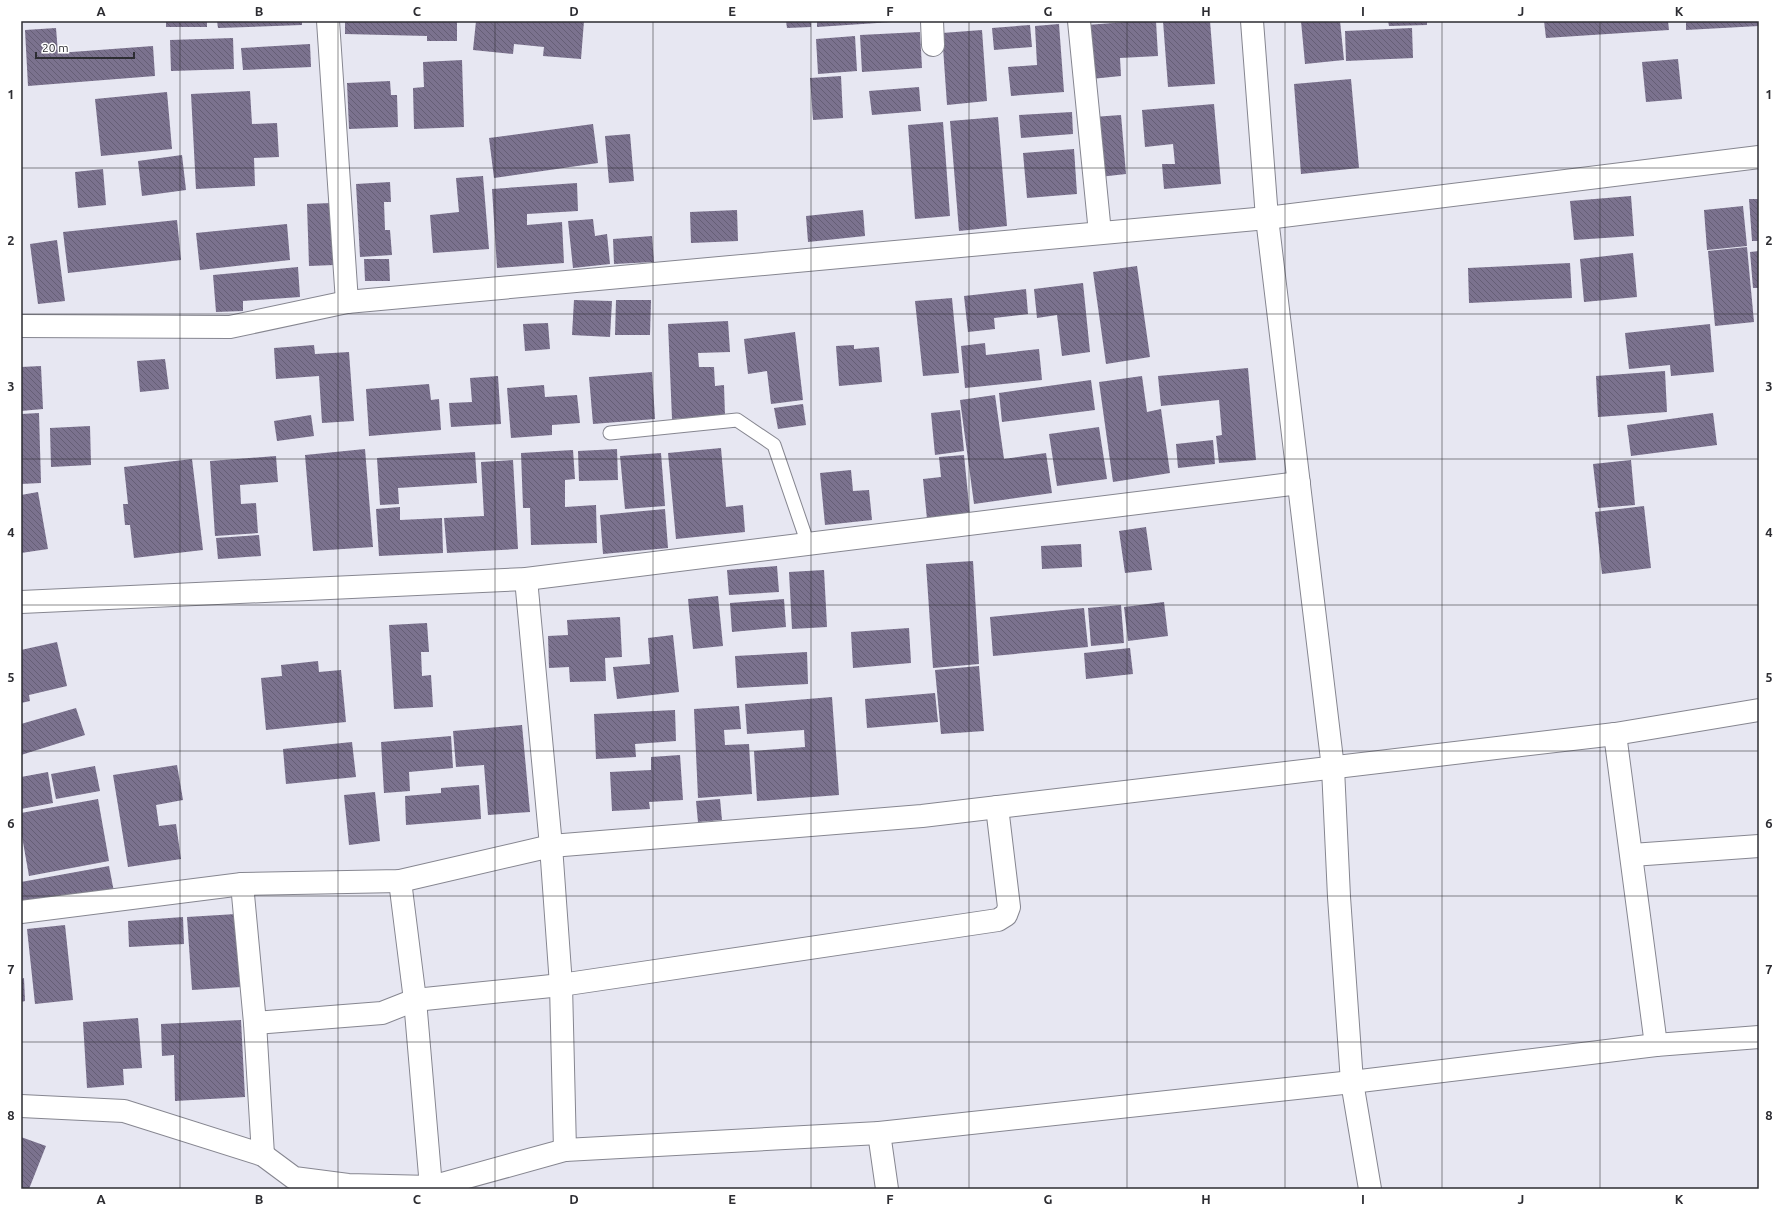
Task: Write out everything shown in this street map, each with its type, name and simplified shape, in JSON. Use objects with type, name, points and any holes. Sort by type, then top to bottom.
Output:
[{"type":"street","points":[[328,21],[347,302]]},
{"type":"street","points":[[932,21],[933,45]]},
{"type":"street","points":[[1079,21],[1100,233]]},
{"type":"street","points":[[1252,21],[1267,218],[1333,768],[1339,897],[1352,1082],[1370,1189]]},
{"type":"street","points":[[21,326],[230,327],[347,302],[1267,218],[1759,157]]},
{"type":"street","points":[[21,602],[526,579],[1299,483]]},
{"type":"street","points":[[526,579],[551,846],[561,985],[565,1150]]},
{"type":"street","points":[[21,912],[242,884],[400,881],[551,846],[915,816],[997,807],[1615,734],[1759,710]]},
{"type":"street","points":[[1615,734],[1656,1045]]},
{"type":"street","points":[[255,1023],[382,1013],[414,1000],[561,985],[998,920],[1006,916],[1009,907],[997,807]]},
{"type":"street","points":[[1632,855],[1759,846]]},
{"type":"street","points":[[400,881],[414,1000],[431,1188]]},
{"type":"street","points":[[242,884],[255,1023],[263,1155]]},
{"type":"street","points":[[21,1106],[124,1111],[263,1155],[294,1178],[348,1185],[431,1188],[565,1150],[879,1133],[1352,1082],[1656,1045],[1759,1037]]},
{"type":"street","points":[[879,1133],[887,1189]]},
{"type":"lane","points":[[610,433],[737,420],[774,445],[808,544]]},
{"type":"building","points":[[166,21],[207,21],[207,27],[166,27]]},
{"type":"building","points":[[217,21],[302,21],[302,25],[218,28]]},
{"type":"building","points":[[345,21],[457,21],[457,41],[427,41],[427,36],[345,34]]},
{"type":"building","points":[[476,21],[584,21],[581,59],[543,56],[544,47],[514,44],[513,54],[473,50]]},
{"type":"building","points":[[786,21],[811,21],[811,27],[787,28]]},
{"type":"building","points":[[817,21],[892,21],[892,22],[817,27]]},
{"type":"building","points":[[1156,21],[1158,56],[1120,58],[1121,76],[1091,79],[1087,25]]},
{"type":"building","points":[[1163,21],[1210,21],[1215,84],[1168,87]]},
{"type":"building","points":[[1301,21],[1340,21],[1344,60],[1305,64]]},
{"type":"building","points":[[1388,21],[1427,21],[1427,25],[1389,26]]},
{"type":"building","points":[[1544,21],[1668,21],[1669,30],[1546,38]]},
{"type":"building","points":[[1686,21],[1759,21],[1759,26],[1686,30]]},
{"type":"building","points":[[1059,24],[1064,92],[1011,96],[1008,67],[1037,65],[1035,26]]},
{"type":"building","points":[[1030,25],[1032,47],[994,50],[992,28]]},
{"type":"building","points":[[56,28],[58,53],[153,46],[155,76],[28,86],[25,30]]},
{"type":"building","points":[[1412,28],[1413,58],[1346,61],[1345,31]]},
{"type":"building","points":[[982,30],[987,101],[947,105],[942,33]]},
{"type":"building","points":[[920,32],[922,68],[862,72],[860,35]]},
{"type":"building","points":[[855,36],[857,71],[818,74],[816,39]]},
{"type":"building","points":[[233,38],[234,69],[171,71],[170,40]]},
{"type":"building","points":[[310,44],[311,67],[243,70],[241,48]]},
{"type":"building","points":[[1678,59],[1682,99],[1646,102],[1642,62]]},
{"type":"building","points":[[462,60],[464,127],[414,129],[413,88],[424,87],[423,62]]},
{"type":"building","points":[[841,76],[843,118],[813,120],[810,78]]},
{"type":"building","points":[[1351,79],[1359,168],[1301,174],[1294,84]]},
{"type":"building","points":[[390,81],[391,95],[397,95],[398,127],[349,129],[347,83]]},
{"type":"building","points":[[919,87],[921,111],[872,115],[869,91]]},
{"type":"building","points":[[250,91],[252,124],[277,123],[279,157],[254,158],[255,186],[196,189],[191,94]]},
{"type":"building","points":[[167,92],[172,149],[101,156],[95,99]]},
{"type":"building","points":[[1214,104],[1221,184],[1164,189],[1162,164],[1175,164],[1173,144],[1145,147],[1142,110]]},
{"type":"building","points":[[1072,112],[1073,134],[1021,138],[1019,115]]},
{"type":"building","points":[[1121,115],[1126,174],[1099,177],[1093,117]]},
{"type":"building","points":[[998,117],[1007,226],[959,231],[950,121]]},
{"type":"building","points":[[943,122],[950,216],[915,219],[908,125]]},
{"type":"building","points":[[593,124],[598,163],[494,178],[489,138]]},
{"type":"building","points":[[630,134],[634,181],[609,183],[605,136]]},
{"type":"building","points":[[1074,149],[1077,194],[1027,198],[1023,153]]},
{"type":"building","points":[[182,155],[186,190],[142,196],[138,161]]},
{"type":"building","points":[[103,169],[106,205],[78,208],[75,172]]},
{"type":"building","points":[[483,176],[489,249],[433,253],[430,215],[459,212],[456,178]]},
{"type":"building","points":[[390,182],[391,202],[384,202],[385,230],[390,230],[392,255],[360,257],[356,184]]},
{"type":"building","points":[[577,183],[578,211],[527,214],[527,225],[562,222],[564,263],[497,268],[492,189]]},
{"type":"building","points":[[1631,196],[1634,236],[1574,240],[1570,201]]},
{"type":"building","points":[[1749,199],[1759,199],[1759,241],[1752,241]]},
{"type":"building","points":[[331,203],[334,265],[309,266],[307,204]]},
{"type":"building","points":[[1743,206],[1747,246],[1707,250],[1704,210]]},
{"type":"building","points":[[737,210],[738,241],[691,243],[690,212]]},
{"type":"building","points":[[863,210],[865,236],[808,242],[806,216]]},
{"type":"building","points":[[593,219],[595,236],[607,234],[610,264],[573,268],[568,221]]},
{"type":"building","points":[[177,220],[181,260],[68,273],[63,232]]},
{"type":"building","points":[[287,224],[290,260],[200,270],[196,233]]},
{"type":"building","points":[[652,236],[654,262],[614,264],[613,239]]},
{"type":"building","points":[[57,240],[65,301],[38,304],[30,244]]},
{"type":"building","points":[[1747,247],[1754,322],[1715,326],[1708,251]]},
{"type":"building","points":[[1759,251],[1759,288],[1753,288],[1750,252]]},
{"type":"building","points":[[1633,253],[1637,297],[1584,302],[1580,259]]},
{"type":"building","points":[[364,259],[389,259],[390,281],[365,281]]},
{"type":"building","points":[[1570,263],[1572,298],[1469,303],[1468,268]]},
{"type":"building","points":[[1137,266],[1150,357],[1106,364],[1093,272]]},
{"type":"building","points":[[298,267],[300,297],[243,301],[243,311],[216,312],[213,275]]},
{"type":"building","points":[[1083,283],[1090,352],[1062,356],[1057,315],[1037,318],[1034,289]]},
{"type":"building","points":[[1026,289],[1028,314],[994,318],[995,329],[968,332],[964,296]]},
{"type":"building","points":[[952,298],[959,373],[923,376],[915,301]]},
{"type":"building","points":[[574,300],[612,301],[610,337],[572,335]]},
{"type":"building","points":[[616,300],[651,300],[650,335],[615,335]]},
{"type":"building","points":[[728,321],[730,352],[698,353],[699,367],[714,367],[715,386],[724,385],[725,416],[672,419],[668,324]]},
{"type":"building","points":[[548,323],[550,349],[525,351],[523,324]]},
{"type":"building","points":[[1710,324],[1714,372],[1671,376],[1670,365],[1629,369],[1625,333]]},
{"type":"building","points":[[795,332],[803,400],[771,404],[767,371],[748,374],[744,339]]},
{"type":"building","points":[[985,343],[986,355],[1039,349],[1042,380],[965,388],[961,346]]},
{"type":"building","points":[[314,345],[315,354],[349,352],[354,421],[322,423],[319,376],[276,379],[274,348]]},
{"type":"building","points":[[854,345],[854,349],[879,347],[882,382],[839,386],[836,346]]},
{"type":"building","points":[[165,359],[169,389],[140,392],[137,361]]},
{"type":"building","points":[[41,366],[43,409],[21,411],[21,367]]},
{"type":"building","points":[[1248,368],[1256,460],[1219,463],[1216,436],[1222,435],[1219,400],[1161,406],[1158,376]]},
{"type":"building","points":[[1665,371],[1667,412],[1598,417],[1596,376]]},
{"type":"building","points":[[652,372],[655,419],[593,424],[589,377]]},
{"type":"building","points":[[498,376],[501,424],[451,427],[449,403],[472,402],[470,378]]},
{"type":"building","points":[[1142,376],[1147,412],[1161,409],[1170,473],[1113,482],[1099,382]]},
{"type":"building","points":[[1091,380],[1095,410],[1002,422],[999,393]]},
{"type":"building","points":[[429,384],[431,400],[439,399],[441,430],[369,436],[366,389]]},
{"type":"building","points":[[544,385],[545,397],[577,395],[580,423],[552,425],[552,435],[511,438],[507,388]]},
{"type":"building","points":[[995,395],[1004,459],[1046,453],[1052,493],[974,504],[960,400]]},
{"type":"building","points":[[803,404],[806,425],[778,429],[774,408]]},
{"type":"building","points":[[960,410],[964,451],[935,455],[931,413]]},
{"type":"building","points":[[39,413],[41,483],[21,484],[21,414]]},
{"type":"building","points":[[1713,413],[1717,445],[1631,456],[1627,425]]},
{"type":"building","points":[[311,415],[314,436],[277,441],[274,421]]},
{"type":"building","points":[[90,426],[91,465],[51,467],[50,428]]},
{"type":"building","points":[[1099,427],[1107,479],[1057,486],[1049,434]]},
{"type":"building","points":[[1213,440],[1215,464],[1178,468],[1176,444]]},
{"type":"building","points":[[721,448],[726,507],[743,505],[745,532],[676,539],[668,453]]},
{"type":"building","points":[[365,449],[373,547],[313,551],[305,455]]},
{"type":"building","points":[[617,449],[618,480],[579,481],[578,451]]},
{"type":"building","points":[[573,450],[575,479],[565,480],[565,507],[596,505],[597,543],[531,545],[530,508],[523,508],[521,453]]},
{"type":"building","points":[[475,452],[477,483],[398,488],[399,504],[380,505],[377,458]]},
{"type":"building","points":[[661,453],[665,506],[625,509],[620,456]]},
{"type":"building","points":[[964,455],[970,515],[927,519],[923,479],[941,477],[939,457]]},
{"type":"building","points":[[276,456],[278,482],[240,485],[241,504],[256,503],[258,533],[215,536],[210,461]]},
{"type":"building","points":[[192,459],[203,550],[134,558],[130,525],[125,525],[123,504],[128,504],[124,467]]},
{"type":"building","points":[[513,460],[518,549],[447,553],[444,518],[484,516],[481,462]]},
{"type":"building","points":[[1631,460],[1635,505],[1598,508],[1593,464]]},
{"type":"building","points":[[851,470],[853,491],[869,490],[872,520],[825,525],[820,473]]},
{"type":"building","points":[[38,492],[48,549],[21,553],[21,495]]},
{"type":"building","points":[[1644,506],[1651,568],[1602,574],[1595,512]]},
{"type":"building","points":[[400,507],[400,520],[442,518],[443,553],[379,556],[376,509]]},
{"type":"building","points":[[665,509],[668,548],[603,554],[600,515]]},
{"type":"building","points":[[1146,527],[1152,570],[1125,573],[1119,531]]},
{"type":"building","points":[[259,535],[261,556],[218,559],[216,538]]},
{"type":"building","points":[[1081,544],[1082,567],[1042,569],[1041,546]]},
{"type":"building","points":[[973,561],[979,664],[933,668],[926,564]]},
{"type":"building","points":[[777,566],[779,592],[729,595],[727,570]]},
{"type":"building","points":[[824,570],[827,627],[792,629],[789,572]]},
{"type":"building","points":[[718,596],[723,646],[693,649],[688,599]]},
{"type":"building","points":[[784,599],[786,627],[732,632],[730,603]]},
{"type":"building","points":[[1164,602],[1168,636],[1128,641],[1124,607]]},
{"type":"building","points":[[1121,605],[1124,643],[1091,646],[1088,608]]},
{"type":"building","points":[[1084,608],[1088,647],[993,656],[990,617]]},
{"type":"building","points":[[620,617],[622,657],[605,658],[606,681],[570,682],[569,667],[549,668],[548,636],[568,635],[567,620]]},
{"type":"building","points":[[427,623],[429,652],[421,652],[422,676],[431,675],[433,707],[394,709],[389,625]]},
{"type":"building","points":[[909,628],[911,663],[853,668],[851,632]]},
{"type":"building","points":[[673,635],[679,692],[617,699],[613,667],[650,664],[648,638]]},
{"type":"building","points":[[57,642],[67,686],[29,695],[30,701],[21,703],[21,650]]},
{"type":"building","points":[[1130,648],[1133,674],[1086,679],[1084,653]]},
{"type":"building","points":[[807,652],[808,684],[737,688],[735,656]]},
{"type":"building","points":[[318,661],[319,672],[341,670],[346,722],[266,730],[261,678],[282,676],[281,665]]},
{"type":"building","points":[[979,666],[984,731],[941,734],[935,670]]},
{"type":"building","points":[[935,693],[938,722],[867,728],[865,699]]},
{"type":"building","points":[[832,697],[839,795],[757,801],[754,751],[805,747],[804,730],[747,734],[745,704]]},
{"type":"building","points":[[739,706],[741,729],[724,730],[725,745],[749,744],[752,794],[698,798],[694,709]]},
{"type":"building","points":[[76,708],[85,735],[21,755],[21,724]]},
{"type":"building","points":[[675,710],[676,741],[635,744],[636,757],[596,759],[594,714]]},
{"type":"building","points":[[522,725],[530,812],[488,815],[484,765],[456,767],[453,731]]},
{"type":"building","points":[[451,736],[453,768],[409,772],[410,791],[384,793],[381,742]]},
{"type":"building","points":[[352,742],[356,777],[286,784],[283,749]]},
{"type":"building","points":[[680,755],[683,800],[649,802],[650,809],[612,811],[610,772],[651,770],[651,757]]},
{"type":"building","points":[[177,765],[183,800],[156,805],[159,826],[176,824],[181,859],[128,867],[113,775]]},
{"type":"building","points":[[95,766],[100,791],[56,799],[51,774]]},
{"type":"building","points":[[48,772],[53,803],[21,809],[21,777]]},
{"type":"building","points":[[479,785],[481,819],[406,825],[405,796],[441,793],[441,788]]},
{"type":"building","points":[[375,792],[380,841],[349,845],[344,795]]},
{"type":"building","points":[[98,799],[109,861],[29,876],[21,831],[21,813]]},
{"type":"building","points":[[720,799],[722,820],[698,822],[696,801]]},
{"type":"building","points":[[109,866],[114,892],[21,905],[21,882]]},
{"type":"building","points":[[236,914],[241,987],[192,990],[187,917]]},
{"type":"building","points":[[183,917],[184,944],[129,947],[128,921]]},
{"type":"building","points":[[65,925],[73,1000],[35,1004],[27,929]]},
{"type":"building","points":[[24,978],[25,1001],[21,1002],[21,979]]},
{"type":"building","points":[[138,1018],[142,1068],[123,1069],[124,1085],[87,1088],[83,1022]]},
{"type":"building","points":[[241,1020],[245,1097],[175,1101],[174,1055],[162,1056],[161,1024]]},
{"type":"building","points":[[21,1137],[46,1146],[29,1189],[21,1189]]}]
